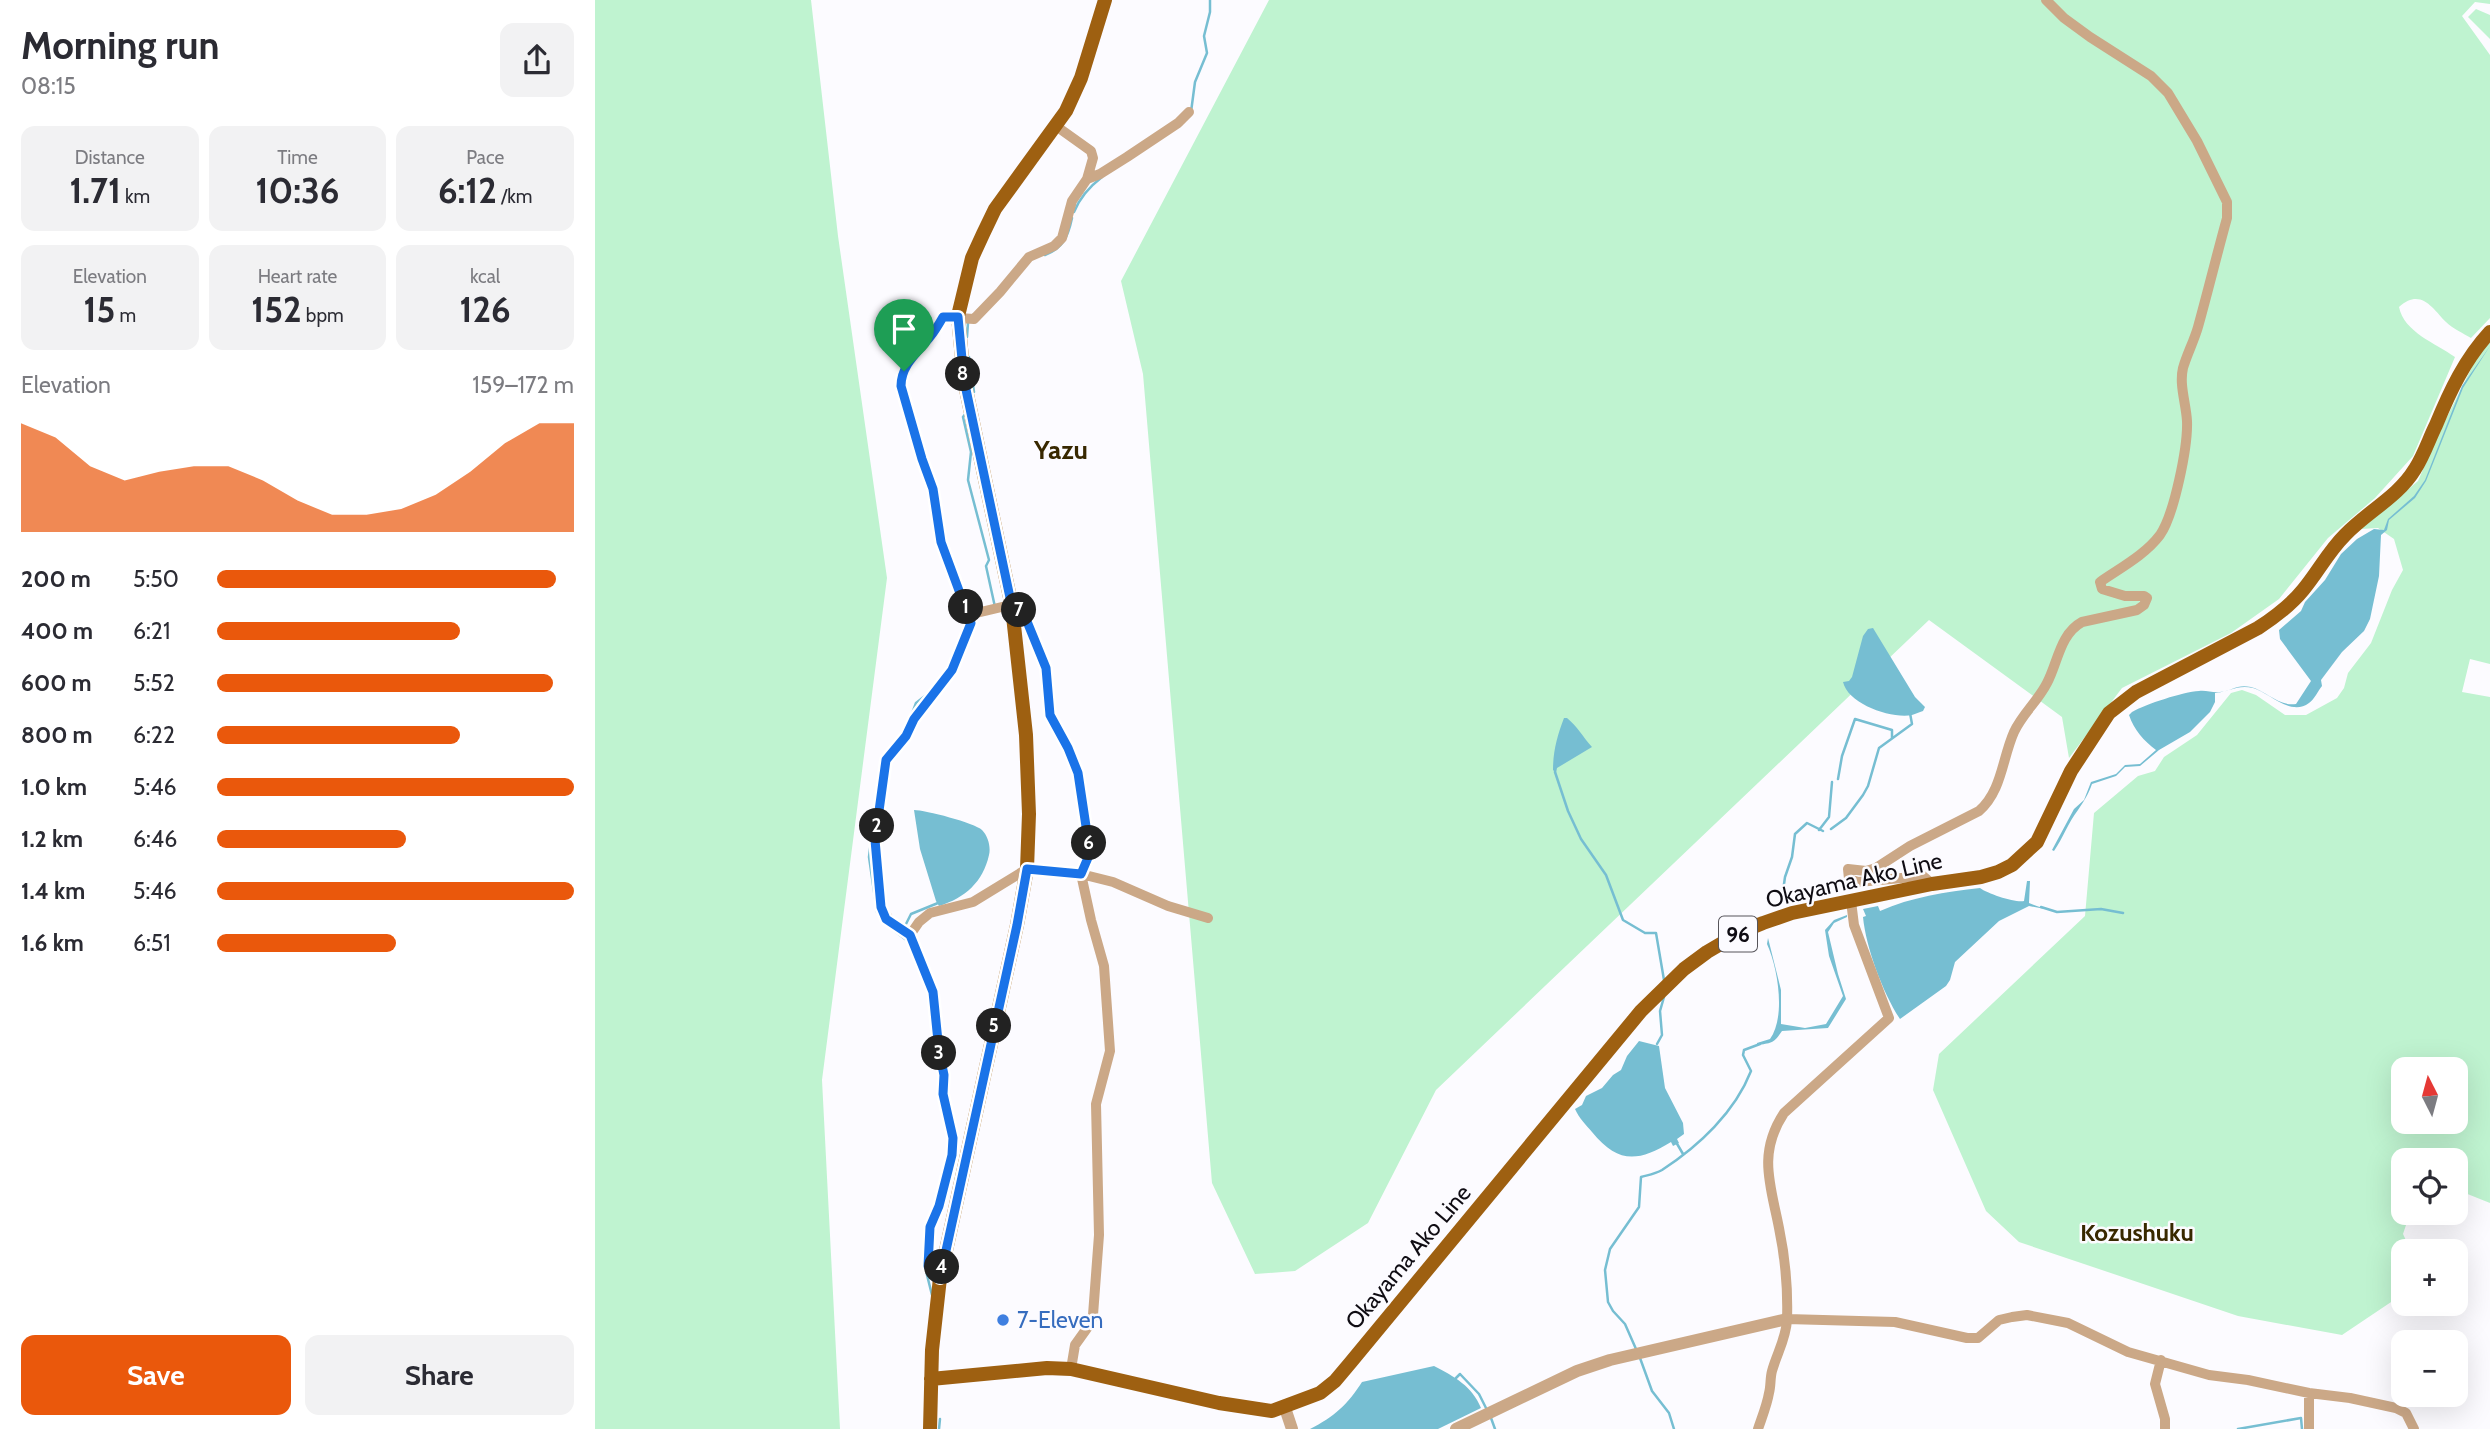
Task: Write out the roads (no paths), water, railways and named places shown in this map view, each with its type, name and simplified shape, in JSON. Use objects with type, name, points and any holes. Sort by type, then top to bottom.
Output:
[{"type":"main road","points":[[930,1429],[935,1317],[940,1278],[1017,925],[1027,869],[1029,814],[1025,735],[1001,608],[964,380],[958,317],[972,258],[995,209],[1056,126],[1081,78],[1105,0]]},
{"type":"main road","name":"Okayama Ako Line","points":[[932,1379],[1047,1368],[1071,1369],[1219,1403],[1272,1411],[1319,1393],[1335,1381],[1641,1011],[1684,969],[1741,932],[1792,913],[1932,884],[1982,877],[2012,865],[2037,842],[2071,771],[2109,713],[2136,692],[2258,628],[2291,603],[2332,548],[2388,499],[2415,469],[2455,382],[2490,332]]},
{"type":"street","points":[[1932,884],[1923,876],[1859,882],[1849,879],[1847,874],[1848,869],[1867,871],[1877,868],[1910,846],[1979,811],[1988,803],[1995,792],[2019,721],[2047,684],[2065,639],[2075,626],[2082,622],[2137,610],[2144,605],[2147,598],[2144,596],[2125,596],[2102,589],[2100,582],[2133,560],[2160,535],[2168,516],[2186,439],[2183,369],[2197,330],[2227,218],[2227,202],[2197,141],[2168,93],[2151,76],[2081,30],[2046,0]]},
{"type":"street","points":[[1087,179],[1127,158],[1189,112]]},
{"type":"street","points":[[940,1278],[928,1266],[930,1227],[939,1206],[954,1147],[943,1094],[944,1075],[933,992],[910,935],[886,919],[881,907],[875,851],[884,766],[889,753],[906,736],[914,719],[952,670],[969,619],[941,542],[933,489],[901,381],[908,363],[943,317],[974,319],[1030,257],[1053,246],[1062,238],[1072,201],[1087,179],[1093,158],[1091,151],[1056,126]]},
{"type":"street","points":[[969,619],[1001,608],[1019,610],[1026,619],[1046,668],[1050,715],[1078,773],[1090,853],[1081,874],[1092,928],[1104,966],[1110,1051],[1095,1104],[1100,1235],[1093,1315],[1075,1345],[1071,1369]]},
{"type":"street","points":[[910,935],[925,916],[973,902],[1027,869],[1081,874],[1113,882],[1161,903],[1208,918]]},
{"type":"street","points":[[1758,1429],[1770,1392],[1772,1372],[1785,1339],[1787,1319],[1779,1229],[1767,1170],[1778,1122],[1784,1113],[1889,1018],[1854,925],[1851,901]]},
{"type":"street","points":[[1456,1429],[1577,1371],[1638,1353],[1787,1319],[1895,1322],[1978,1338],[1999,1320],[2027,1315],[2068,1323],[2128,1352],[2209,1376],[2248,1380],[2396,1408],[2406,1413],[2414,1429]]},
{"type":"street","points":[[2161,1360],[2155,1384],[2165,1419],[2165,1429]]},
{"type":"street","points":[[2309,1393],[2309,1429]]},
{"type":"street","points":[[1285,1408],[1292,1429]]},
{"type":"water","points":[[2490,346],[2463,388],[2426,481],[2415,498],[2389,520],[2387,530],[2381,535],[2379,576],[2370,619],[2364,631],[2342,652],[2321,680],[2322,686],[2314,698],[2302,707],[2295,707],[2281,703],[2253,688],[2231,689],[2251,687],[2284,703],[2296,704],[2311,681],[2280,639],[2279,630],[2301,611],[2341,554],[2357,539],[2374,529],[2384,530],[2388,519],[2414,496],[2425,480],[2462,386]]},
{"type":"water","points":[[1873,628],[1915,697],[1925,707],[1923,711],[1903,716],[1882,712],[1861,703],[1847,690],[1843,682],[1852,677],[1863,636],[1868,629]]},
{"type":"water","points":[[2224,691],[2215,693],[2215,702],[2210,712],[2190,732],[2159,750],[2140,766],[2125,767],[2116,776],[2092,784],[2086,798],[2054,851],[2052,850],[2074,809],[2084,800],[2091,782],[2116,774],[2125,765],[2140,764],[2156,750],[2137,730],[2129,715],[2132,712],[2184,694]]},
{"type":"water","points":[[1564,718],[1574,724],[1592,747],[1557,768],[1556,773],[1553,770],[1555,750]]},
{"type":"water","points":[[914,810],[949,817],[978,827],[989,842],[986,865],[977,881],[965,893],[939,906],[920,849]]},
{"type":"water","points":[[2027,881],[2030,881],[2029,903],[2045,909],[2029,906],[1999,921],[1955,962],[1946,986],[1900,1019],[1876,970],[1865,929],[1863,917],[1866,916],[1863,909],[1878,906],[1880,911],[1942,893],[1980,888],[2002,898],[2024,901]]},
{"type":"water","points":[[1847,915],[1834,923],[1828,932],[1846,999],[1828,1028],[1782,1031],[1772,1042],[1757,1045],[1770,1039],[1778,1018],[1779,992],[1767,944],[1768,938],[1781,990],[1781,1024],[1805,1028],[1826,1024],[1843,996],[1829,956],[1825,930],[1834,920]]},
{"type":"water","points":[[1639,1041],[1659,1046],[1665,1088],[1683,1123],[1684,1134],[1677,1139],[1679,1143],[1673,1146],[1671,1142],[1648,1153],[1629,1156],[1611,1150],[1575,1109],[1582,1105],[1586,1096],[1602,1088],[1621,1070],[1627,1056]]},
{"type":"water","points":[[1434,1366],[1468,1388],[1481,1408],[1438,1429],[1310,1429],[1340,1409],[1362,1382]]},
{"type":"waterway","points":[[1191,112],[1195,82],[1207,53],[1204,36],[1210,0]]},
{"type":"waterway","points":[[1074,212],[1085,193],[1102,177]]},
{"type":"waterway","points":[[1045,255],[1064,241],[1072,218]]},
{"type":"waterway","points":[[967,337],[968,323]]},
{"type":"waterway","points":[[969,357],[974,392]]},
{"type":"waterway","points":[[966,413],[963,417],[971,452],[968,480],[989,560],[986,566],[995,607]]},
{"type":"waterway","points":[[910,719],[916,703],[930,692]]},
{"type":"waterway","points":[[1831,829],[1846,818],[1863,795],[1879,748],[1912,724],[1910,713]]},
{"type":"waterway","points":[[1838,779],[1842,756],[1855,719],[1892,730],[1892,738]]},
{"type":"waterway","points":[[1555,772],[1568,811],[1581,839],[1606,875],[1623,920],[1645,933],[1656,933],[1664,980]]},
{"type":"waterway","points":[[1819,830],[1829,817],[1832,782]]},
{"type":"waterway","points":[[1782,898],[1795,834],[1807,823],[1823,831]]},
{"type":"waterway","points":[[871,841],[869,857],[877,912],[887,925]]},
{"type":"waterway","points":[[906,924],[911,914],[938,903]]},
{"type":"waterway","points":[[2041,907],[2057,912],[2101,909],[2123,913]]},
{"type":"waterway","points":[[892,929],[909,942]]},
{"type":"waterway","points":[[1657,1044],[1662,1035],[1660,1011],[1664,997]]},
{"type":"waterway","points":[[1636,1349],[1625,1324],[1608,1302],[1605,1270],[1610,1249],[1639,1207],[1641,1177],[1662,1170],[1689,1150],[1726,1114],[1751,1071],[1743,1055],[1744,1050],[1760,1044]]},
{"type":"waterway","points":[[1676,1142],[1683,1154]]},
{"type":"waterway","points":[[925,1267],[932,1295]]},
{"type":"waterway","points":[[1640,1358],[1652,1391],[1669,1413],[1674,1429]]},
{"type":"waterway","points":[[1456,1378],[1460,1374],[1479,1394],[1487,1410]]},
{"type":"waterway","points":[[1491,1418],[1495,1429]]},
{"type":"waterway","points":[[2238,1429],[2301,1418],[2302,1429]]},
{"type":"waterway","points":[[939,1429],[940,1419]]},
{"type":"place","name":"7-Eleven","points":[[1003,1320]]},
{"type":"district","name":"Yazu","points":[[1061,450]]},
{"type":"district","name":"Kozushuku","points":[[2137,1232]]}]
